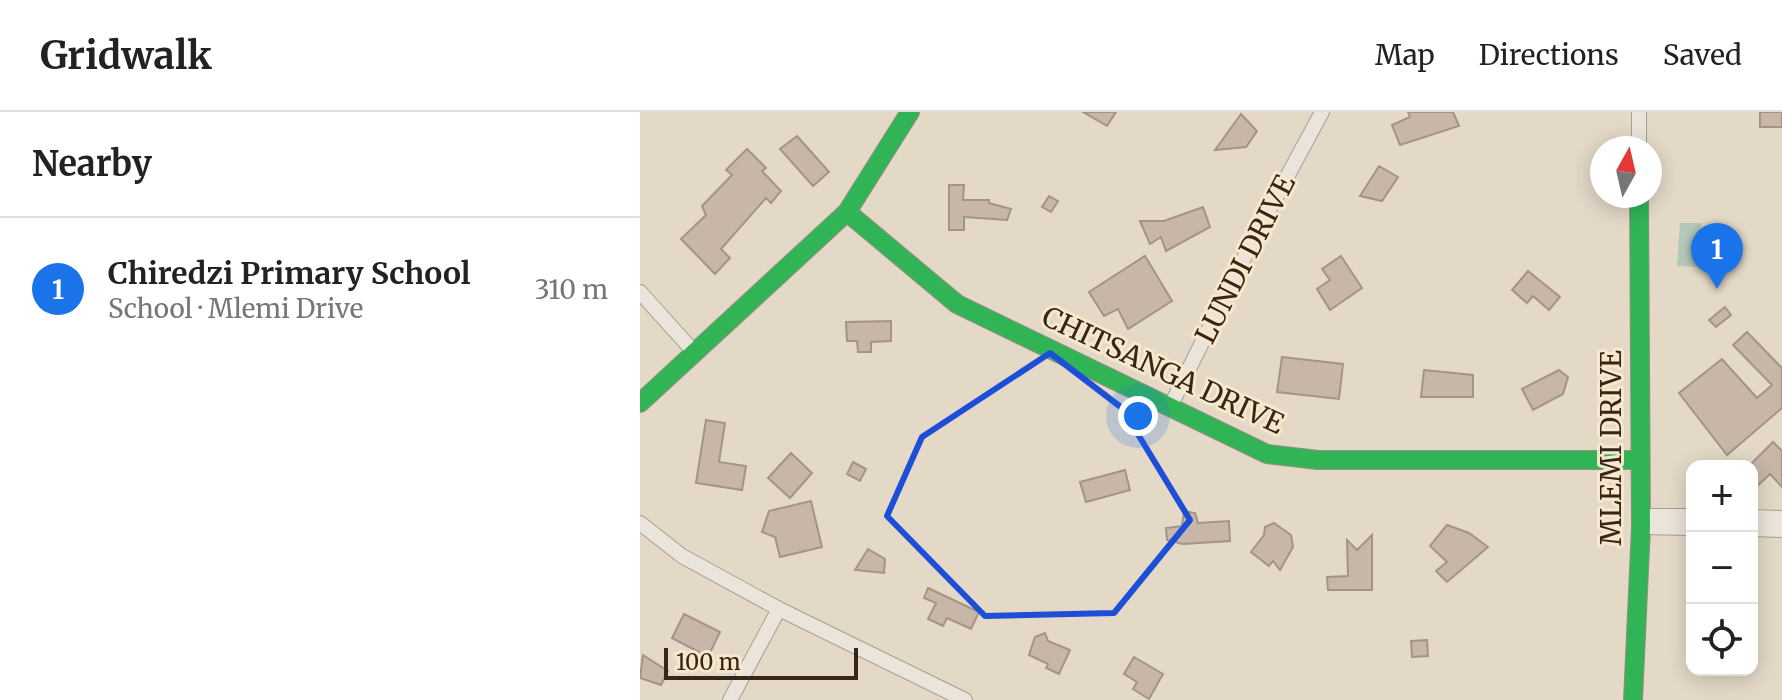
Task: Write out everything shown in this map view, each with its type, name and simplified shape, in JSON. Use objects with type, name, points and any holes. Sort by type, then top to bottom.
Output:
[{"type":"street","points":[[640,403],[847,212],[910,112]]},
{"type":"street","name":"LUNDI DRIVE","points":[[1170,407],[1255,236],[1322,112]]},
{"type":"street","points":[[1639,112],[1639,136]]},
{"type":"street","name":"MLEMI DRIVE","points":[[1633,700],[1640,521],[1639,208]]},
{"type":"street","name":"CHITSANGA DRIVE","points":[[847,212],[957,304],[1267,454],[1291,458],[1639,460]]},
{"type":"street","points":[[640,292],[694,352]]},
{"type":"street","points":[[1640,521],[1686,517]]},
{"type":"street","points":[[1758,517],[1782,518]]},
{"type":"street","points":[[1640,521],[1686,527]]},
{"type":"street","points":[[640,523],[682,556],[779,609],[965,700]]},
{"type":"street","points":[[1758,529],[1782,530]]},
{"type":"street","points":[[730,700],[779,609]]},
{"type":"highlighted area","points":[[1050,353],[1122,408],[1190,520],[1114,613],[985,616],[887,516],[922,437]]},
{"type":"shaded area","points":[[1680,223],[1701,223],[1703,267],[1677,266]]},
{"type":"building","points":[[1083,112],[1116,112],[1107,126]]},
{"type":"building","points":[[1408,112],[1453,112],[1459,126],[1400,145],[1392,125],[1410,117]]},
{"type":"building","points":[[1760,112],[1782,112],[1782,127],[1760,127]]},
{"type":"building","points":[[1241,114],[1257,131],[1246,147],[1215,150]]},
{"type":"building","points":[[797,136],[829,172],[813,186],[780,149]]},
{"type":"building","points":[[747,149],[766,168],[762,171],[781,191],[771,203],[766,198],[721,249],[730,258],[715,274],[681,239],[706,215],[702,206],[732,175],[726,170]]},
{"type":"building","points":[[1379,166],[1398,177],[1382,201],[1360,196]]},
{"type":"building","points":[[949,185],[964,185],[963,200],[989,200],[989,203],[1011,209],[1007,220],[964,217],[964,230],[949,230]]},
{"type":"building","points":[[1049,196],[1058,201],[1051,212],[1042,207]]},
{"type":"building","points":[[1203,207],[1210,227],[1166,251],[1161,237],[1150,244],[1140,221],[1164,221]]},
{"type":"building","points":[[1145,256],[1172,301],[1128,329],[1118,309],[1104,316],[1089,292]]},
{"type":"building","points":[[1341,256],[1362,288],[1330,310],[1317,289],[1330,280],[1322,269]]},
{"type":"building","points":[[1528,271],[1560,297],[1549,310],[1533,296],[1527,303],[1512,290]]},
{"type":"building","points":[[1725,307],[1731,315],[1716,327],[1709,320]]},
{"type":"building","points":[[891,321],[891,341],[871,342],[871,352],[858,352],[857,341],[847,341],[846,322]]},
{"type":"building","points":[[1747,332],[1782,368],[1782,408],[1727,455],[1679,393],[1722,359],[1757,398],[1772,385],[1733,345]]},
{"type":"building","points":[[1282,357],[1343,364],[1339,399],[1277,392]]},
{"type":"building","points":[[1424,370],[1473,375],[1473,397],[1421,397]]},
{"type":"building","points":[[1559,370],[1568,377],[1563,394],[1533,410],[1522,389]]},
{"type":"building","points":[[706,420],[725,423],[719,462],[746,466],[742,490],[696,483]]},
{"type":"building","points":[[1773,442],[1782,451],[1782,487],[1770,474],[1758,485],[1758,460],[1755,460]]},
{"type":"building","points":[[791,453],[812,473],[790,498],[768,478]]},
{"type":"building","points":[[853,462],[866,469],[860,481],[847,474]]},
{"type":"building","points":[[1125,470],[1130,490],[1086,502],[1080,482]]},
{"type":"building","points":[[811,501],[822,547],[780,557],[775,537],[762,532],[769,511]]},
{"type":"building","points":[[1184,511],[1195,513],[1198,523],[1229,521],[1230,541],[1183,544],[1167,540],[1166,528],[1182,526]]},
{"type":"building","points":[[1274,523],[1291,535],[1293,547],[1280,570],[1273,561],[1269,566],[1251,552],[1264,535],[1265,527]]},
{"type":"building","points":[[1447,525],[1469,533],[1488,547],[1447,582],[1436,571],[1447,562],[1430,546]]},
{"type":"building","points":[[1372,535],[1372,590],[1328,590],[1327,577],[1348,576],[1347,540],[1357,550]]},
{"type":"building","points":[[868,549],[885,559],[884,573],[855,570]]},
{"type":"building","points":[[928,588],[979,612],[971,629],[947,618],[943,626],[928,619],[936,603],[924,598]]},
{"type":"building","points":[[684,614],[720,632],[708,657],[672,638]]},
{"type":"building","points":[[1045,633],[1048,641],[1070,650],[1059,674],[1046,668],[1048,664],[1029,655],[1035,637]]},
{"type":"building","points":[[1427,640],[1428,656],[1412,657],[1411,641]]},
{"type":"building","points":[[643,655],[668,671],[661,685],[640,678]]},
{"type":"building","points":[[1134,657],[1163,674],[1149,699],[1133,689],[1137,682],[1124,674]]},
{"type":"traffic: fast","points":[[640,403],[847,212],[910,112]]},
{"type":"traffic: fast","points":[[1633,700],[1641,527],[1639,208]]},
{"type":"traffic: fast","points":[[847,212],[957,304],[1267,454],[1318,460],[1639,460]]},
{"type":"place","name":"Chiredzi Primary School","points":[[1717,289]]}]
